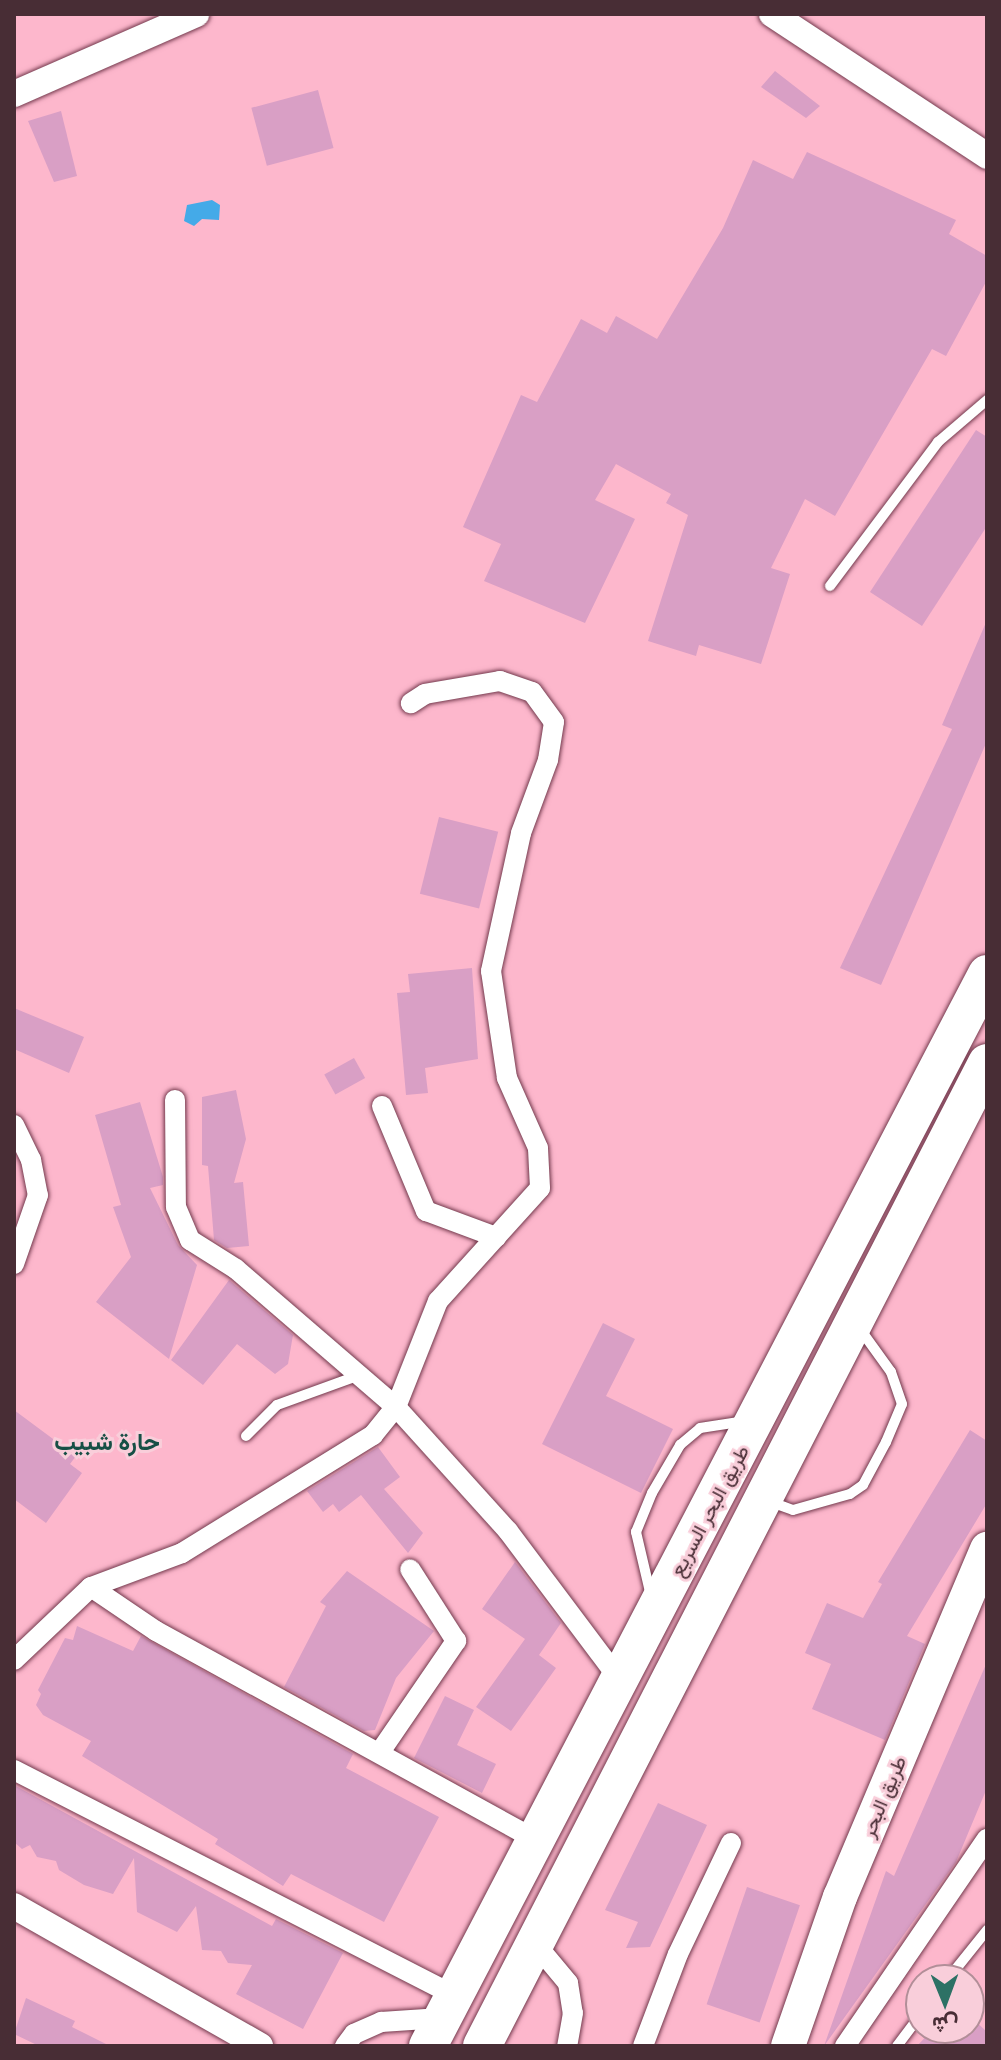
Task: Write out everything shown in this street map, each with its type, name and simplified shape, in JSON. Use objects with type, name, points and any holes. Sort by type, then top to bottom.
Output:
[{"type":"highway","name":"طريق البحر السريع","points":[[440,2019],[538,1841],[987,974]]},
{"type":"highway","name":"طريق البحر السريع","points":[[482,2046],[533,1941],[856,1322],[987,1063]]},
{"type":"highway","name":"طريق البحر","points":[[788,2046],[840,1897],[987,1549]]},
{"type":"street","points":[[14,94],[196,14]]},
{"type":"street","points":[[772,14],[987,156]]},
{"type":"street","points":[[14,1660],[91,1587],[182,1553],[359,1446],[396,1407],[438,1301],[523,1209],[541,1178],[538,1148],[507,1078],[491,971],[521,833],[553,743],[554,722],[532,692],[500,681],[425,694],[411,703]]},
{"type":"street","points":[[175,1100],[176,1207],[190,1240],[236,1269],[362,1374],[396,1407],[508,1531],[620,1680]]},
{"type":"street","points":[[382,1106],[426,1211],[496,1237]]},
{"type":"street","points":[[14,1125],[31,1160],[38,1195],[14,1264]]},
{"type":"street","points":[[380,1752],[456,1641],[410,1569]]},
{"type":"street","points":[[91,1587],[169,1638],[538,1841]]},
{"type":"street","points":[[14,1770],[440,2019]]},
{"type":"street","points":[[845,2046],[987,1839]]},
{"type":"street","points":[[643,2046],[678,1954],[731,1843]]},
{"type":"street","points":[[14,1906],[260,2046]]},
{"type":"street","points":[[533,1941],[568,1983],[573,2013],[567,2046]]},
{"type":"street","points":[[345,2046],[354,2034],[381,2022],[440,2019]]},
{"type":"lane","points":[[830,586],[938,442],[987,400]]},
{"type":"lane","points":[[762,1498],[793,1510],[834,1502],[863,1485],[886,1442],[902,1404],[891,1372],[856,1322]]},
{"type":"lane","points":[[246,1436],[277,1405],[362,1374]]},
{"type":"lane","points":[[657,1609],[642,1571],[636,1532],[652,1493],[680,1445],[700,1428],[720,1421],[755,1421]]},
{"type":"lane","points":[[960,1964],[987,1930]]},
{"type":"water","points":[[212,200],[220,205],[219,220],[202,219],[194,226],[184,221],[187,205]]},
{"type":"building","points":[[775,71],[820,106],[806,118],[761,87]]},
{"type":"building","points":[[318,90],[334,148],[267,166],[251,108]]},
{"type":"building","points":[[61,111],[77,176],[54,182],[28,121]]},
{"type":"building","points":[[807,152],[956,220],[949,234],[987,256],[987,280],[946,356],[932,349],[835,516],[805,499],[771,568],[790,574],[761,664],[699,645],[696,656],[648,641],[688,515],[666,503],[671,494],[616,464],[595,500],[635,519],[585,623],[484,581],[501,544],[463,527],[521,395],[537,402],[581,319],[607,333],[616,316],[657,339],[723,228],[753,160],[793,179]]},
{"type":"building","points":[[976,430],[987,437],[987,526],[922,626],[870,592]]},
{"type":"building","points":[[987,620],[987,741],[881,985],[840,968],[952,729],[942,725]]},
{"type":"building","points":[[439,817],[498,832],[479,908],[420,894]]},
{"type":"building","points":[[472,968],[478,1059],[425,1068],[428,1093],[406,1095],[397,993],[410,992],[408,974]]},
{"type":"building","points":[[14,1008],[84,1037],[69,1073],[14,1049]]},
{"type":"building","points":[[354,1058],[365,1078],[335,1095],[324,1074]]},
{"type":"building","points":[[236,1090],[246,1139],[234,1183],[243,1182],[249,1246],[227,1248],[214,1240],[208,1166],[202,1165],[202,1097]]},
{"type":"building","points":[[140,1102],[163,1177],[163,1185],[150,1188],[178,1245],[197,1265],[169,1359],[96,1302],[131,1257],[113,1207],[121,1205],[95,1115]]},
{"type":"building","points":[[229,1280],[293,1335],[288,1364],[275,1374],[237,1344],[203,1385],[171,1360]]},
{"type":"building","points":[[603,1323],[635,1339],[606,1396],[673,1429],[641,1493],[542,1444]]},
{"type":"building","points":[[14,1410],[76,1456],[70,1464],[82,1473],[46,1523],[14,1499]]},
{"type":"building","points":[[970,1430],[987,1441],[987,1503],[907,1636],[925,1644],[885,1740],[812,1709],[831,1664],[805,1653],[827,1603],[863,1618],[882,1584],[878,1582]]},
{"type":"building","points":[[378,1447],[400,1477],[384,1489],[423,1533],[408,1553],[361,1495],[339,1512],[333,1504],[323,1512],[307,1491]]},
{"type":"building","points":[[515,1562],[561,1623],[539,1655],[556,1668],[511,1731],[476,1707],[525,1639],[482,1609]]},
{"type":"building","points":[[347,1571],[434,1631],[396,1678],[375,1730],[364,1731],[284,1687],[326,1606],[320,1602]]},
{"type":"building","points":[[77,1626],[133,1651],[141,1636],[353,1754],[346,1768],[439,1817],[384,1922],[291,1874],[283,1886],[215,1844],[218,1839],[82,1756],[91,1741],[43,1715],[36,1705],[41,1694],[38,1690],[65,1638],[73,1640]]},
{"type":"building","points":[[987,1662],[987,1788],[956,1862],[824,2046],[886,1871],[894,1876]]},
{"type":"building","points":[[445,1696],[474,1710],[457,1745],[496,1764],[482,1793],[414,1758]]},
{"type":"building","points":[[14,1785],[272,1926],[276,1919],[343,1953],[303,2029],[236,1994],[252,1965],[228,1963],[221,1951],[202,1950],[196,1906],[177,1932],[137,1912],[134,1858],[113,1894],[84,1885],[59,1870],[56,1861],[37,1857],[30,1845],[22,1849],[14,1842]]},
{"type":"building","points":[[658,1803],[707,1825],[650,1947],[626,1948],[638,1922],[605,1910]]},
{"type":"building","points":[[747,1887],[800,1905],[760,2022],[707,2004]]},
{"type":"building","points":[[26,1998],[75,2021],[72,2027],[110,2046],[39,2046],[14,2034]]},
{"type":"building","points":[[985,2030],[987,2032],[987,2046],[917,2046],[985,2044]]},
{"type":"district","name":"حارة شبيب","points":[[107,1441]]}]
